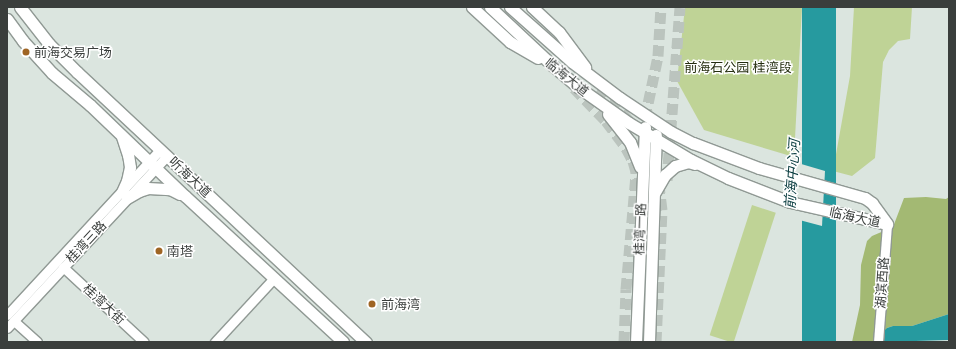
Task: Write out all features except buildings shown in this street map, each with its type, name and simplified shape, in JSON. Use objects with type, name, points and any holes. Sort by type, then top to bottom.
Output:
[{"type":"main road","name":"听海大道","points":[[20,7],[48,44],[366,342]]},
{"type":"main road","points":[[472,7],[510,42],[553,66]]},
{"type":"main road","name":"临海大道","points":[[490,7],[553,66],[596,100],[656,140],[699,164],[728,178],[790,202],[887,224]]},
{"type":"main road","name":"临海大道","points":[[510,7],[557,49],[592,77],[657,123],[693,143],[736,160],[796,180],[851,194],[872,203],[887,224]]},
{"type":"main road","points":[[532,7],[559,32],[592,77]]},
{"type":"main road","name":"听海大道","points":[[7,19],[23,41],[52,72],[120,132],[185,196],[343,342]]},
{"type":"main road","points":[[596,100],[617,123],[630,142],[643,174]]},
{"type":"main road","name":"桂湾一路","points":[[636,342],[644,132],[646,116]]},
{"type":"main road","name":"桂湾一路","points":[[649,342],[657,123]]},
{"type":"main road","points":[[120,132],[127,150],[130,167],[124,195]]},
{"type":"main road","points":[[654,195],[665,175],[675,166],[688,162],[699,164]]},
{"type":"main road","points":[[124,195],[148,188],[170,190],[185,196]]},
{"type":"main road","points":[[328,329],[336,342]]},
{"type":"street","name":"桂湾三路","points":[[7,328],[10,318],[163,153]]},
{"type":"street","name":"桂湾三路","points":[[10,318],[63,267],[124,195]]},
{"type":"street","name":"湖滨西路","points":[[878,342],[887,224]]},
{"type":"street","name":"桂湾大街","points":[[63,267],[144,342]]},
{"type":"street","points":[[214,342],[274,278]]},
{"type":"street","points":[[10,318],[37,342]]},
{"type":"green space","name":"前海石公园 桂湾段","points":[[685,7],[802,7],[794,157],[704,130],[677,81]]},
{"type":"green space","points":[[854,7],[912,7],[910,39],[898,41],[889,50],[883,62],[875,158],[852,176],[833,171],[850,76]]},
{"type":"green space","points":[[926,197],[946,199],[949,197],[949,314],[912,326],[893,326],[887,328],[882,342],[852,342],[860,305],[861,265],[867,241],[872,236],[893,227],[904,198]]},
{"type":"green space","points":[[752,205],[776,213],[734,342],[710,335]]},
{"type":"water","points":[[802,7],[836,7],[836,342],[802,342]]},
{"type":"water","points":[[949,314],[949,340],[882,342],[880,335],[887,328],[893,326],[912,326]]},
{"type":"pier","points":[[791,161],[825,171],[822,226],[788,217]]},
{"type":"tunnel","points":[[624,342],[626,289],[638,151],[658,56],[661,7]]},
{"type":"tunnel","points":[[667,180],[680,7]]},
{"type":"tunnel","points":[[600,87],[631,123]]},
{"type":"tunnel","points":[[574,88],[606,121],[626,148],[633,161],[641,189]]},
{"type":"tunnel","points":[[656,342],[662,210],[658,179]]},
{"type":"place","name":"前海交易广场","points":[[26,52]]},
{"type":"place","name":"南塔","points":[[159,251]]},
{"type":"place","name":"前海湾","points":[[372,304]]},
{"type":"water label","name":"前海中心河","points":[[792,174]]}]
